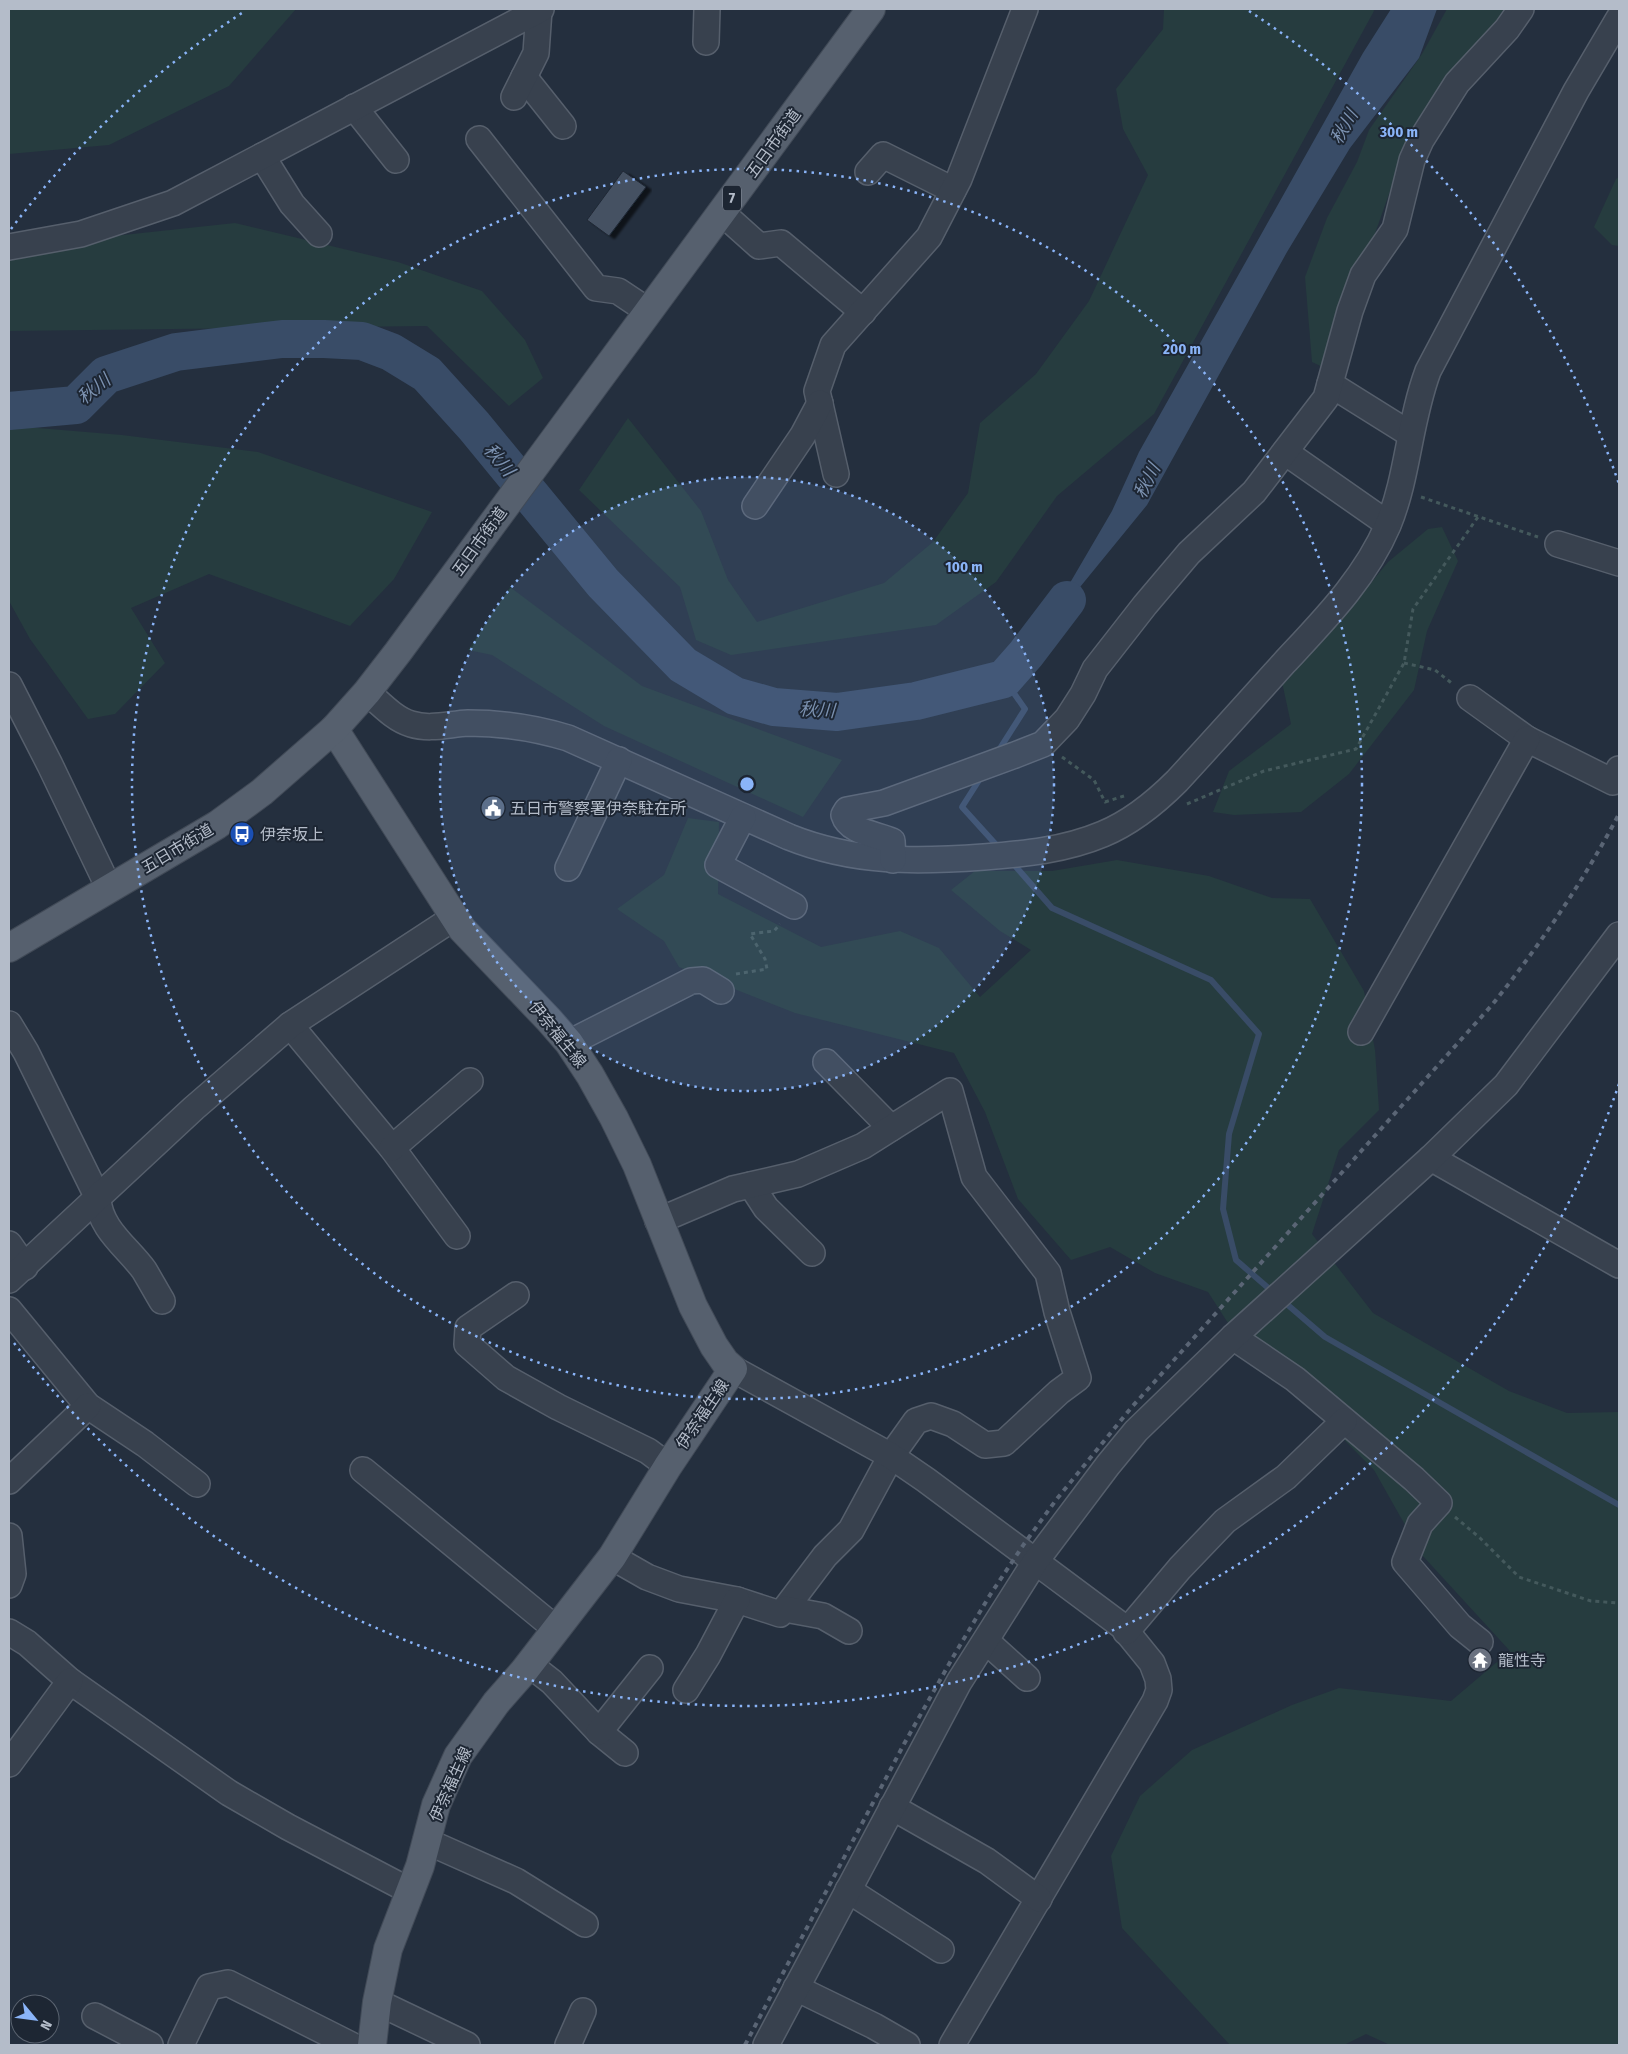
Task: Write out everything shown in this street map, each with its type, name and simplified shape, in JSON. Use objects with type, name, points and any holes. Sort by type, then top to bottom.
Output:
[{"type":"main road","name":"五日市街道","points":[[9,948],[217,825],[262,792],[334,730],[398,652],[871,9]]},
{"type":"main road","name":"伊奈福生線","points":[[334,730],[462,929],[549,1020],[569,1043],[590,1075],[637,1165],[658,1221],[704,1330],[725,1362],[733,1368],[668,1466],[612,1557],[529,1664],[496,1703],[458,1756],[436,1806],[420,1866],[388,1949],[377,2002],[372,2045]]},
{"type":"street","points":[[540,9],[536,53],[519,87],[563,126]]},
{"type":"street","points":[[9,247],[81,234],[173,203],[540,9]]},
{"type":"street","points":[[706,42],[707,9]]},
{"type":"street","points":[[836,474],[817,391],[833,345],[929,238],[953,190],[1025,9]]},
{"type":"street","points":[[893,860],[892,841],[853,827],[846,821],[844,815],[847,810],[884,803],[1043,744],[1067,719],[1083,694],[1095,669],[1145,605],[1189,553],[1254,492],[1326,398],[1350,311],[1363,275],[1395,228],[1412,160],[1421,140],[1457,83],[1507,29],[1522,9]]},
{"type":"street","points":[[367,692],[399,718],[410,724],[430,727],[490,724],[528,728],[568,738],[817,847],[850,856],[893,860],[947,860],[1004,856],[1072,845],[1120,826],[1161,797],[1335,607],[1370,559],[1388,524],[1399,490],[1419,394],[1433,360],[1581,82],[1619,18]]},
{"type":"street","points":[[354,107],[396,160]]},
{"type":"street","points":[[479,139],[596,288],[618,290],[648,311]]},
{"type":"street","points":[[868,172],[883,154],[953,190]]},
{"type":"street","points":[[262,156],[292,204],[319,234]]},
{"type":"street","points":[[721,212],[759,246],[781,243],[863,312]]},
{"type":"street","points":[[1330,384],[1410,434]]},
{"type":"street","points":[[755,506],[803,435],[820,403]]},
{"type":"street","points":[[1285,452],[1388,524]]},
{"type":"street","points":[[1558,544],[1619,563]]},
{"type":"street","points":[[9,685],[110,888]]},
{"type":"street","points":[[1470,698],[1527,738],[1613,782],[1619,769]]},
{"type":"street","points":[[1361,1032],[1527,738]]},
{"type":"street","points":[[568,868],[619,760]]},
{"type":"street","points":[[743,816],[718,865],[794,906]]},
{"type":"street","points":[[9,1244],[17,1274],[194,1108],[290,1025],[454,917]]},
{"type":"street","points":[[766,2045],[959,1682],[1035,1562],[1136,1431],[1233,1337],[1431,1158],[1512,1078],[1566,1003],[1619,935]]},
{"type":"street","points":[[569,1043],[691,981],[703,980],[716,988]]},
{"type":"street","points":[[9,1024],[26,1052],[98,1198],[103,1220],[144,1270],[162,1301]]},
{"type":"street","points":[[290,1025],[392,1148],[457,1236]]},
{"type":"street","points":[[826,1062],[891,1128]]},
{"type":"street","points":[[392,1148],[470,1081]]},
{"type":"street","points":[[612,1557],[647,1577],[679,1590],[737,1600],[780,1614],[825,1556],[851,1530],[891,1456],[916,1420],[932,1416],[953,1424],[985,1445],[1004,1443],[1059,1392],[1078,1378],[1057,1312],[1048,1273],[974,1177],[950,1091],[863,1146],[798,1174],[733,1189],[658,1221]]},
{"type":"street","points":[[1431,1158],[1619,1265]]},
{"type":"street","points":[[751,1185],[766,1208],[812,1253]]},
{"type":"street","points":[[516,1295],[468,1328],[467,1344],[506,1378],[558,1407],[648,1451],[668,1466]]},
{"type":"street","points":[[9,1310],[88,1406],[145,1444],[197,1484]]},
{"type":"street","points":[[1233,1337],[1296,1379],[1414,1479],[1439,1503],[1420,1524],[1405,1562],[1460,1626],[1480,1642]]},
{"type":"street","points":[[733,1368],[891,1456],[926,1480],[1122,1626],[1152,1663],[1158,1679],[1159,1690],[1155,1701],[952,2045]]},
{"type":"street","points":[[9,1481],[88,1406]]},
{"type":"street","points":[[1126,1632],[1180,1568],[1225,1521],[1286,1477],[1344,1421]]},
{"type":"street","points":[[363,1470],[556,1629]]},
{"type":"street","points":[[9,1536],[13,1574],[9,1585]]},
{"type":"street","points":[[686,1690],[708,1655],[737,1600]]},
{"type":"street","points":[[785,1609],[823,1616],[849,1631]]},
{"type":"street","points":[[9,1632],[27,1643],[70,1681],[229,1793],[288,1827],[410,1891]]},
{"type":"street","points":[[986,1641],[1027,1678]]},
{"type":"street","points":[[529,1664],[552,1682],[599,1732],[625,1753]]},
{"type":"street","points":[[599,1732],[650,1668]]},
{"type":"street","points":[[9,1764],[70,1681]]},
{"type":"street","points":[[892,1807],[987,1861],[1039,1898]]},
{"type":"street","points":[[426,1841],[516,1881],[585,1924]]},
{"type":"street","points":[[848,1890],[941,1950]]},
{"type":"street","points":[[181,2045],[209,1987],[228,1983],[351,2045]]},
{"type":"street","points":[[796,1988],[874,2026],[907,2045]]},
{"type":"street","points":[[377,2002],[467,2045]]},
{"type":"street","points":[[568,2045],[583,2011]]},
{"type":"street","points":[[95,2016],[150,2045]]},
{"type":"path","points":[[1399,490],[1558,544]]},
{"type":"path","points":[[1043,744],[1094,780],[1105,802],[1148,787],[1175,809],[1264,771],[1356,749],[1404,663],[1414,609],[1478,517]]},
{"type":"path","points":[[1404,663],[1435,670],[1470,698]]},
{"type":"path","points":[[716,988],[731,974],[767,969],[765,959],[750,934],[774,931],[794,906]]},
{"type":"path","points":[[1439,1503],[1480,1538],[1520,1577],[1591,1601],[1619,1603]]},
{"type":"green space","points":[[9,9],[296,9],[229,86],[109,145],[9,154]]},
{"type":"green space","points":[[1164,9],[1373,9],[1374,11],[1154,414],[1057,496],[996,582],[936,625],[731,655],[696,640],[680,587],[579,490],[628,418],[701,511],[728,580],[757,622],[884,583],[933,542],[968,493],[980,423],[1036,374],[1089,301],[1148,175],[1123,129],[1116,89],[1163,29]]},
{"type":"green space","points":[[1447,9],[1504,9],[1483,44],[1412,145],[1395,177],[1327,369],[1312,362],[1305,277],[1327,218],[1357,162],[1369,130],[1422,54]]},
{"type":"green space","points":[[1619,177],[1619,246],[1612,245],[1594,227],[1616,179]]},
{"type":"green space","points":[[235,223],[398,262],[482,291],[525,340],[543,378],[509,406],[427,326],[9,331],[9,260],[114,236]]},
{"type":"green space","points":[[14,426],[122,435],[258,452],[432,512],[394,579],[350,626],[209,574],[131,608],[165,663],[115,714],[88,719],[30,639],[9,601],[9,428]]},
{"type":"green space","points":[[1442,527],[1458,561],[1427,631],[1414,690],[1349,774],[1301,812],[1234,815],[1213,812],[1229,771],[1291,724],[1282,682],[1326,638],[1388,562],[1428,529]]},
{"type":"green space","points":[[510,587],[642,686],[842,760],[803,817],[604,726],[492,655],[468,650]]},
{"type":"green space","points":[[688,818],[719,822],[718,894],[821,947],[900,931],[939,948],[980,997],[1031,950],[1000,931],[951,890],[975,871],[1052,871],[1117,860],[1209,876],[1272,898],[1310,899],[1364,991],[1375,1050],[1379,1110],[1339,1150],[1312,1234],[1373,1313],[1509,1391],[1567,1413],[1619,1412],[1619,2045],[1390,2045],[1366,2034],[1344,2045],[1230,2045],[1122,1928],[1111,1856],[1140,1796],[1192,1750],[1292,1705],[1339,1688],[1451,1701],[1510,1651],[1422,1555],[1374,1470],[1228,1323],[1208,1292],[1155,1273],[1110,1247],[1071,1260],[1018,1199],[985,1112],[954,1053],[795,1013],[679,967],[664,941],[617,909],[664,875]]},
{"type":"water","points":[[1391,9],[1437,9],[1419,58],[1350,148],[1287,252],[1147,505],[1036,641],[1112,511],[1139,452],[1363,53]]},
{"type":"building","points":[[623,171],[646,187],[609,236],[587,220]]},
{"type":"waterway","name":"秋川","points":[[9,411],[76,405],[106,375],[176,352],[282,339],[362,341],[391,352],[427,374],[474,426],[603,583],[683,665],[735,696],[774,707],[837,712],[916,701],[1004,679],[1026,654],[1067,600]]},
{"type":"waterway","points":[[997,753],[1025,709],[1004,679]]},
{"type":"waterway","points":[[983,774],[962,807],[1000,849]]},
{"type":"waterway","points":[[1010,860],[1052,908],[1211,980],[1259,1034],[1229,1134],[1223,1209],[1236,1260],[1274,1293]]},
{"type":"waterway","points":[[1282,1300],[1325,1337],[1619,1505]]},
{"type":"railway","points":[[745,2045],[904,1744],[990,1595],[1024,1544],[1056,1500],[1131,1408],[1492,1005],[1560,912],[1591,864],[1619,814]]},
{"type":"place","name":"五日市警察署伊奈駐在所","points":[[493,808]]},
{"type":"place","name":"伊奈坂上","points":[[242,834]]},
{"type":"place","name":"龍性寺","points":[[1480,1660]]}]
